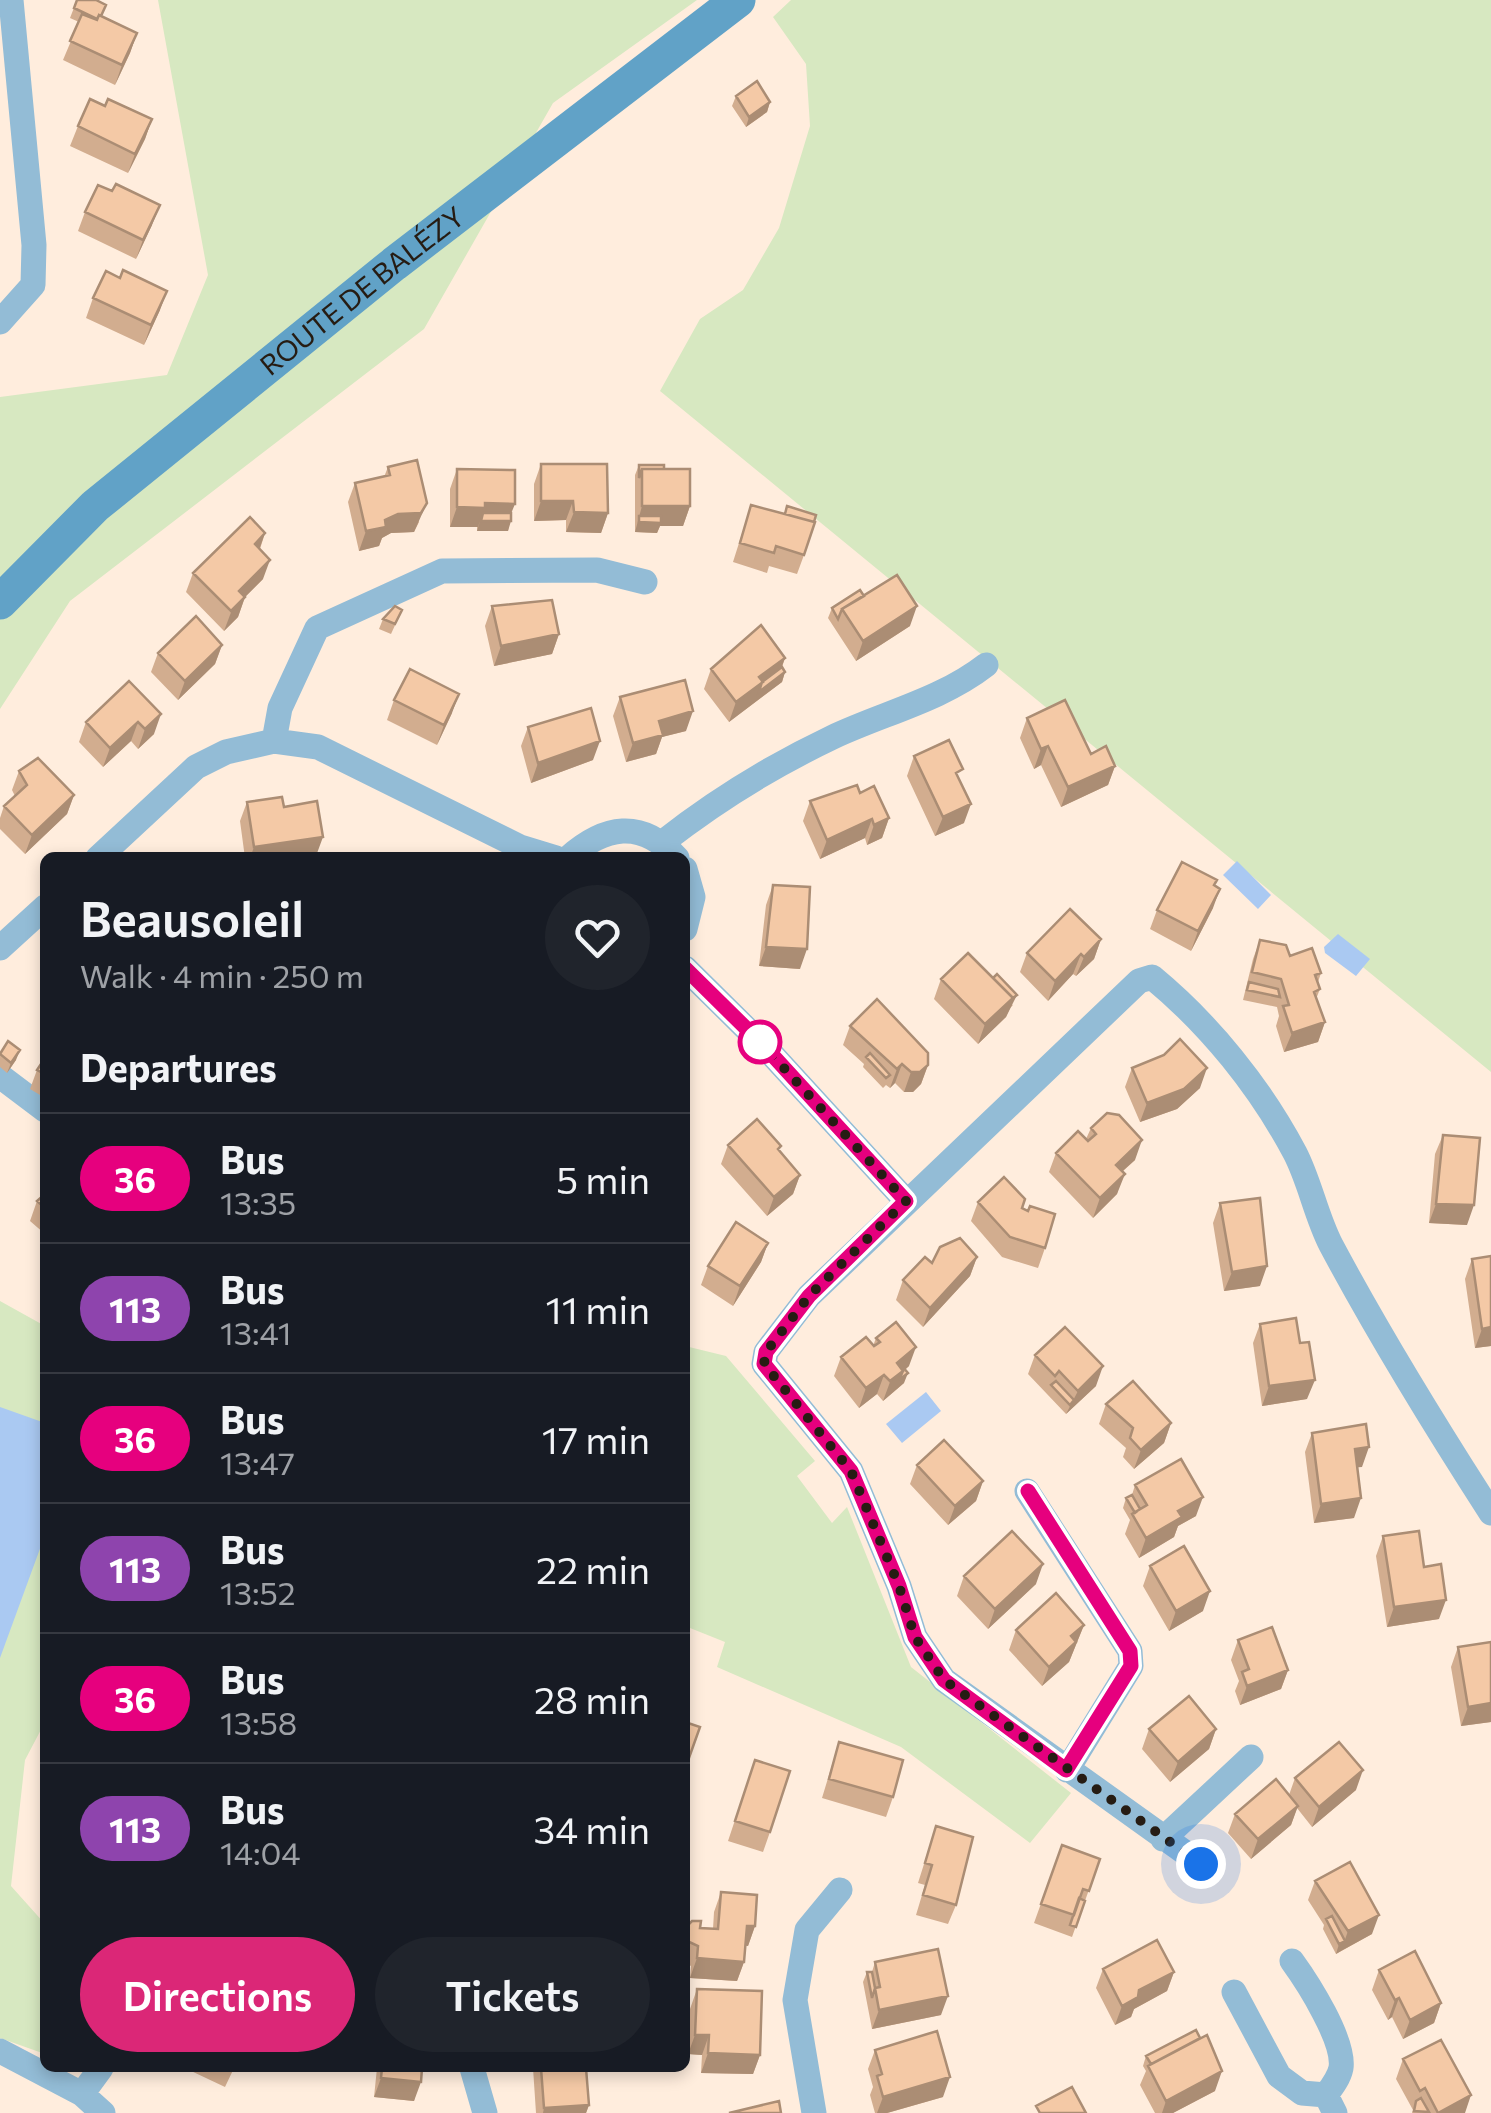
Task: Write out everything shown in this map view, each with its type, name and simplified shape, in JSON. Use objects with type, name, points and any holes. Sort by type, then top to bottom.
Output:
[{"type":"main road","name":"ROUTE DE BALÉZY","points":[[0,602],[95,506],[394,264],[738,0]]},
{"type":"street","points":[[0,322],[33,285],[34,245],[11,0]]},
{"type":"street","points":[[274,741],[280,708],[317,628],[442,572],[598,570],[645,582]]},
{"type":"street","points":[[575,852],[592,836],[628,829],[670,850],[702,811],[831,738],[961,684],[986,665]]},
{"type":"street","points":[[104,852],[196,767],[226,752],[274,741],[318,747],[536,852]]},
{"type":"street","points":[[0,948],[40,911]]},
{"type":"street","points":[[690,973],[766,1048],[906,1201]]},
{"type":"street","points":[[1201,1864],[944,1680],[915,1637],[899,1586],[851,1471],[764,1364],[766,1352],[809,1296],[1139,980],[1152,977],[1184,1003],[1234,1060],[1275,1121],[1296,1156],[1329,1241],[1438,1432],[1491,1514]]},
{"type":"street","points":[[0,1076],[40,1106]]},
{"type":"street","points":[[1028,1491],[1130,1651],[1131,1666],[1066,1770]]},
{"type":"street","points":[[1163,1839],[1251,1757]]},
{"type":"street","points":[[814,2113],[795,2000],[807,1930],[840,1890]]},
{"type":"street","points":[[1234,1992],[1280,2076],[1302,2093],[1330,2104],[1341,2055],[1311,1986],[1292,1962]]},
{"type":"street","points":[[0,2051],[82,2094],[103,2113]]},
{"type":"street","points":[[82,2094],[98,2072]]},
{"type":"street","points":[[473,2072],[485,2113]]},
{"type":"green space","points":[[158,0],[697,0],[553,103],[424,329],[70,601],[0,709],[0,397],[167,375],[208,275]]},
{"type":"green space","points":[[791,0],[1491,0],[1491,1072],[660,391],[700,319],[743,290],[779,228],[810,126],[806,64],[773,17]]},
{"type":"green space","points":[[0,1301],[40,1323],[40,1732],[25,1760],[11,1886],[40,1918],[40,2052],[0,2038]]},
{"type":"green space","points":[[690,1347],[726,1356],[815,1461],[797,1476],[832,1523],[847,1507],[911,1667],[1071,1793],[1030,1843],[901,1747],[717,1667],[725,1642],[690,1628]]},
{"type":"water","points":[[1237,861],[1271,895],[1258,909],[1223,875]]},
{"type":"water","points":[[1338,934],[1370,959],[1356,976],[1325,953],[1324,947]]},
{"type":"water","points":[[926,1392],[941,1411],[902,1443],[886,1424]]},
{"type":"water","points":[[0,1407],[40,1421],[40,1549],[0,1658]]},
{"type":"building","points":[[77,0],[96,0],[106,5],[97,19],[74,8]]},
{"type":"building","points":[[82,14],[97,20],[99,15],[137,33],[122,65],[70,41]]},
{"type":"building","points":[[757,81],[770,102],[749,117],[736,96]]},
{"type":"building","points":[[90,99],[105,106],[108,99],[152,119],[135,154],[78,126]]},
{"type":"building","points":[[116,184],[160,205],[143,240],[85,212],[98,185],[112,191]]},
{"type":"building","points":[[123,270],[167,291],[151,325],[93,298],[106,271],[120,278]]},
{"type":"building","points":[[417,460],[427,503],[421,513],[398,514],[385,520],[386,527],[366,531],[355,483],[390,475],[388,467]]},
{"type":"building","points":[[541,464],[607,464],[608,513],[574,512],[573,501],[541,501]]},
{"type":"building","points":[[639,465],[664,465],[664,469],[642,469],[639,478]]},
{"type":"building","points":[[457,469],[515,470],[515,504],[457,507]]},
{"type":"building","points":[[642,469],[690,469],[690,506],[642,506]]},
{"type":"building","points":[[751,505],[815,522],[804,555],[776,546],[774,553],[740,543]]},
{"type":"building","points":[[787,506],[816,515],[814,522],[785,514]]},
{"type":"building","points":[[483,513],[511,513],[511,521],[481,521]]},
{"type":"building","points":[[639,516],[661,516],[661,523],[639,522]]},
{"type":"building","points":[[250,517],[265,533],[255,544],[270,560],[239,591],[245,597],[231,611],[193,573]]},
{"type":"building","points":[[897,575],[917,606],[863,641],[842,609]]},
{"type":"building","points":[[860,590],[864,596],[842,609],[838,619],[832,608]]},
{"type":"building","points":[[552,600],[559,634],[501,646],[492,606]]},
{"type":"building","points":[[395,606],[402,610],[395,624],[383,619]]},
{"type":"building","points":[[196,616],[222,645],[185,681],[158,653]]},
{"type":"building","points":[[761,625],[785,658],[759,677],[763,682],[736,702],[711,669]]},
{"type":"building","points":[[782,667],[785,672],[759,692],[762,682]]},
{"type":"building","points":[[410,669],[459,694],[444,725],[394,700]]},
{"type":"building","points":[[685,680],[693,711],[659,721],[663,735],[633,743],[620,697]]},
{"type":"building","points":[[129,681],[161,714],[145,729],[138,722],[110,748],[86,722]]},
{"type":"building","points":[[1065,700],[1091,754],[1106,746],[1115,766],[1068,787],[1048,746],[1041,749],[1027,718]]},
{"type":"building","points":[[591,708],[600,741],[538,763],[528,727]]},
{"type":"building","points":[[949,740],[963,769],[956,773],[971,804],[943,817],[914,756]]},
{"type":"building","points":[[38,758],[74,795],[32,835],[4,806],[27,785],[19,771]]},
{"type":"building","points":[[857,785],[860,793],[874,786],[889,818],[874,825],[872,819],[827,840],[810,801]]},
{"type":"building","points":[[282,797],[284,807],[317,801],[323,837],[254,847],[247,802]]},
{"type":"building","points":[[1182,862],[1217,880],[1214,885],[1220,889],[1198,931],[1157,910]]},
{"type":"building","points":[[773,885],[810,887],[807,949],[766,947]]},
{"type":"building","points":[[1070,909],[1101,939],[1055,981],[1027,953]]},
{"type":"building","points":[[1260,940],[1286,945],[1290,956],[1312,948],[1321,973],[1315,975],[1320,989],[1314,992],[1325,1022],[1292,1033],[1283,1006],[1289,1005],[1281,979],[1252,972]]},
{"type":"building","points":[[968,953],[1013,998],[985,1024],[941,979]]},
{"type":"building","points":[[997,974],[1017,995],[1013,998],[993,978]]},
{"type":"building","points":[[1249,982],[1278,989],[1280,997],[1247,990]]},
{"type":"building","points":[[877,999],[928,1053],[928,1065],[920,1072],[911,1072],[902,1064],[897,1069],[850,1026]]},
{"type":"building","points":[[1180,1039],[1207,1068],[1184,1089],[1147,1103],[1132,1068],[1164,1055]]},
{"type":"building","points":[[8,1041],[20,1050],[11,1063],[0,1054]]},
{"type":"building","points":[[870,1053],[890,1075],[886,1078],[866,1057]]},
{"type":"building","points":[[1107,1113],[1119,1115],[1142,1140],[1116,1165],[1125,1174],[1100,1198],[1056,1153],[1078,1131],[1088,1141],[1096,1134],[1091,1128]]},
{"type":"building","points":[[757,1119],[800,1175],[774,1197],[728,1145]]},
{"type":"building","points":[[1443,1135],[1480,1138],[1474,1205],[1436,1204]]},
{"type":"building","points":[[1004,1177],[1025,1199],[1022,1208],[1028,1211],[1030,1206],[1055,1214],[1045,1248],[1010,1237],[978,1202]]},
{"type":"building","points":[[1260,1198],[1267,1266],[1232,1272],[1220,1203]]},
{"type":"building","points":[[736,1222],[768,1243],[740,1286],[708,1266]]},
{"type":"building","points":[[960,1238],[977,1257],[930,1308],[903,1280],[925,1257],[932,1263],[940,1247]]},
{"type":"building","points":[[1491,1256],[1491,1327],[1482,1329],[1472,1259]]},
{"type":"building","points":[[1296,1318],[1300,1343],[1309,1342],[1315,1380],[1269,1386],[1260,1324]]},
{"type":"building","points":[[896,1322],[916,1347],[897,1363],[903,1371],[890,1381],[884,1375],[866,1388],[841,1357],[866,1337],[874,1346],[880,1342],[876,1338]]},
{"type":"building","points":[[1065,1327],[1103,1366],[1078,1391],[1059,1371],[1055,1376],[1035,1355]]},
{"type":"building","points":[[1056,1381],[1074,1400],[1070,1405],[1051,1385]]},
{"type":"building","points":[[1133,1381],[1171,1423],[1141,1450],[1130,1438],[1133,1428],[1106,1404]]},
{"type":"building","points":[[1366,1424],[1369,1447],[1355,1449],[1361,1498],[1321,1504],[1312,1433]]},
{"type":"building","points":[[944,1440],[983,1481],[955,1506],[917,1465]]},
{"type":"building","points":[[1181,1459],[1203,1497],[1178,1511],[1182,1517],[1146,1538],[1132,1514],[1147,1505],[1135,1485]]},
{"type":"building","points":[[1132,1495],[1140,1509],[1135,1513],[1126,1498]]},
{"type":"building","points":[[1012,1531],[1043,1564],[995,1609],[964,1576]]},
{"type":"building","points":[[1419,1531],[1424,1567],[1441,1564],[1446,1600],[1394,1607],[1383,1536]]},
{"type":"building","points":[[1184,1546],[1210,1591],[1176,1611],[1150,1566]]},
{"type":"building","points":[[1056,1593],[1084,1625],[1071,1636],[1076,1642],[1049,1667],[1016,1630]]},
{"type":"building","points":[[1272,1627],[1288,1670],[1247,1686],[1242,1672],[1249,1669],[1238,1640]]},
{"type":"building","points":[[1491,1642],[1491,1703],[1468,1707],[1458,1647]]},
{"type":"building","points":[[1189,1696],[1216,1729],[1178,1762],[1149,1729]]},
{"type":"building","points":[[690,1724],[700,1727],[690,1755]]},
{"type":"building","points":[[839,1742],[903,1760],[893,1797],[829,1779]]},
{"type":"building","points":[[1339,1742],[1363,1770],[1319,1807],[1295,1778]]},
{"type":"building","points":[[755,1760],[790,1771],[770,1832],[735,1821]]},
{"type":"building","points":[[1276,1779],[1298,1806],[1258,1839],[1235,1814]]},
{"type":"building","points":[[936,1826],[973,1837],[956,1905],[923,1895],[932,1865],[925,1863]]},
{"type":"building","points":[[1062,1845],[1100,1859],[1089,1891],[1083,1889],[1074,1915],[1041,1904]]},
{"type":"building","points":[[1350,1862],[1379,1915],[1348,1931],[1315,1881]]},
{"type":"building","points":[[721,1892],[757,1895],[755,1926],[747,1926],[744,1962],[697,1958],[698,1946],[690,1942],[690,1923],[701,1921],[700,1928],[718,1929]]},
{"type":"building","points":[[1079,1898],[1085,1901],[1076,1927],[1070,1925]]},
{"type":"building","points":[[1332,1916],[1345,1941],[1339,1944],[1326,1919]]},
{"type":"building","points":[[1157,1940],[1174,1972],[1139,1990],[1138,1997],[1122,2006],[1103,1969]]},
{"type":"building","points":[[938,1949],[948,1996],[879,2010],[875,1962]]},
{"type":"building","points":[[1415,1951],[1441,2003],[1410,2020],[1379,1970]]},
{"type":"building","points":[[867,1972],[872,1972],[872,1998]]},
{"type":"building","points":[[697,1989],[762,1991],[760,2055],[708,2053],[709,2035],[695,2035]]},
{"type":"building","points":[[1196,2030],[1200,2038],[1151,2064],[1146,2056]]},
{"type":"building","points":[[937,2031],[950,2077],[883,2097],[875,2050]]},
{"type":"building","points":[[1207,2035],[1222,2071],[1166,2101],[1148,2066]]},
{"type":"building","points":[[1441,2040],[1471,2095],[1438,2113],[1425,2088],[1420,2091],[1403,2059]]},
{"type":"building","points":[[382,2072],[422,2072],[421,2082],[381,2078]]},
{"type":"building","points":[[541,2072],[586,2072],[589,2105],[544,2108]]},
{"type":"building","points":[[1072,2087],[1086,2113],[1040,2113],[1036,2106]]},
{"type":"building","points":[[1421,2098],[1429,2112],[1414,2111]]},
{"type":"building","points":[[779,2101],[781,2113],[729,2113]]},
{"type":"bus line","name":"36","points":[[690,972],[766,1048],[906,1201],[809,1296],[766,1352],[764,1364],[851,1471],[899,1586],[915,1637],[944,1680],[1066,1770],[1131,1666],[1130,1651],[1124,1635],[1028,1491]]},
{"type":"route","points":[[760,1042],[906,1201],[809,1296],[766,1352],[764,1364],[851,1471],[899,1586],[915,1637],[944,1680],[1201,1864]]}]
